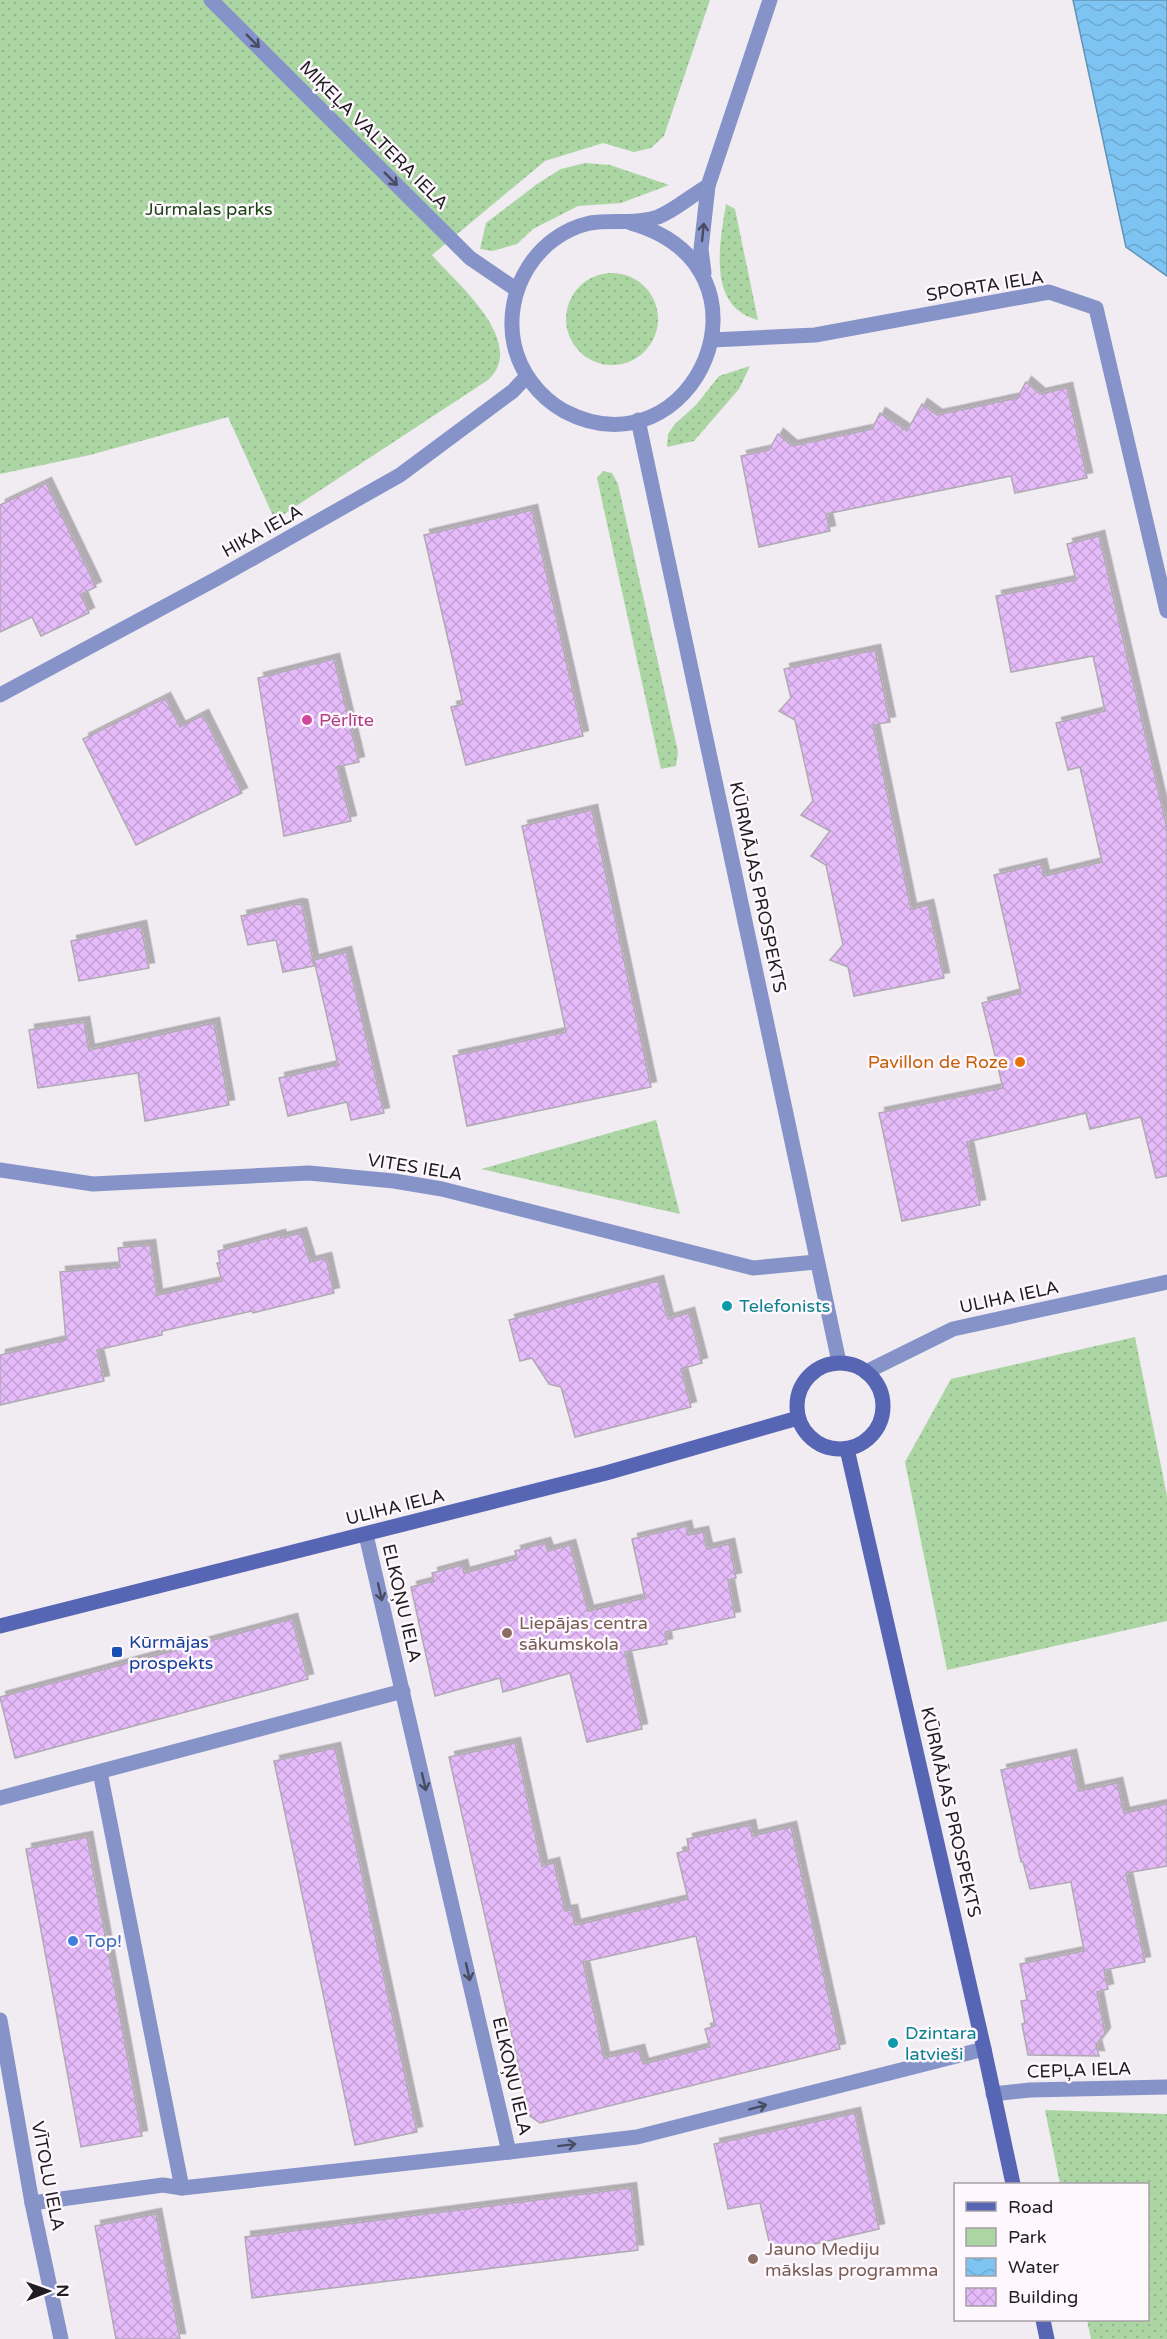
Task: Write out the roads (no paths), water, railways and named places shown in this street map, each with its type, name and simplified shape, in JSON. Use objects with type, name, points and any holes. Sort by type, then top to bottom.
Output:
[{"type":"main road","points":[[839,1362],[854,1365],[866,1372],[877,1382],[882,1396],[883,1411],[879,1425],[871,1436],[847,1449],[833,1449],[819,1444],[808,1436],[798,1418],[798,1397],[803,1384],[812,1373],[824,1365],[839,1362]]},
{"type":"main road","name":"ULIHA IELA","points":[[0,1626],[606,1473],[798,1418]]},
{"type":"main road","name":"KŪRMĀJAS PROSPEKTS","points":[[847,1449],[1013,2183]]},
{"type":"main road","points":[[1043,2321],[1047,2339]]},
{"type":"street","name":"MIĶEĻA VALTERA IELA","points":[[211,0],[470,258],[517,290]]},
{"type":"street","points":[[704,279],[701,249],[708,186],[770,0]]},
{"type":"street","points":[[631,223],[659,216],[708,186]]},
{"type":"street","points":[[611,221],[631,223],[667,236],[694,262],[711,298],[714,319],[712,340],[707,358],[698,376],[687,391],[672,404],[638,420],[606,423],[575,416],[540,393],[527,376],[519,360],[514,343],[513,307],[525,271],[553,240],[590,223],[611,221]]},
{"type":"street","name":"SPORTA IELA","points":[[712,340],[815,335],[1048,292],[1096,308],[1167,611]]},
{"type":"street","name":"HIKA IELA","points":[[0,695],[216,579],[400,475],[513,391],[527,376]]},
{"type":"street","name":"KŪRMĀJAS PROSPEKTS","points":[[638,420],[839,1362]]},
{"type":"street","name":"VITES IELA","points":[[0,1170],[93,1184],[309,1173],[394,1181],[442,1189],[753,1268],[816,1262]]},
{"type":"street","name":"ULIHA IELA","points":[[866,1372],[953,1329],[1167,1282]]},
{"type":"street","name":"ELKOŅU IELA","points":[[366,1535],[509,2152],[637,2137],[984,2049]]},
{"type":"street","points":[[0,1798],[403,1691]]},
{"type":"street","points":[[100,1772],[182,2188]]},
{"type":"street","name":"VĪTOLU IELA","points":[[0,2020],[32,2203],[61,2339]]},
{"type":"street","name":"CEPĻA IELA","points":[[993,2094],[1030,2090],[1167,2087]]},
{"type":"street","points":[[32,2203],[163,2185],[182,2188],[509,2152]]},
{"type":"water","points":[[1073,0],[1167,0],[1167,276],[1126,247]]},
{"type":"place","name":"Pērlīte","points":[[307,720]]},
{"type":"place","name":"Pavillon de Roze","points":[[1020,1062]]},
{"type":"place","name":"Telefonists","points":[[727,1306]]},
{"type":"place","name":"Liepājas centra sākumskola","points":[[507,1633]]},
{"type":"place","name":"Kūrmājas prospekts","points":[[117,1652]]},
{"type":"place","name":"Top!","points":[[73,1941]]},
{"type":"place","name":"Dzintara latvieši","points":[[893,2043]]},
{"type":"place","name":"Jauno Mediju mākslas programma","points":[[753,2259]]},
{"type":"park label","name":"Jūrmalas parks","points":[[209,209]]}]
